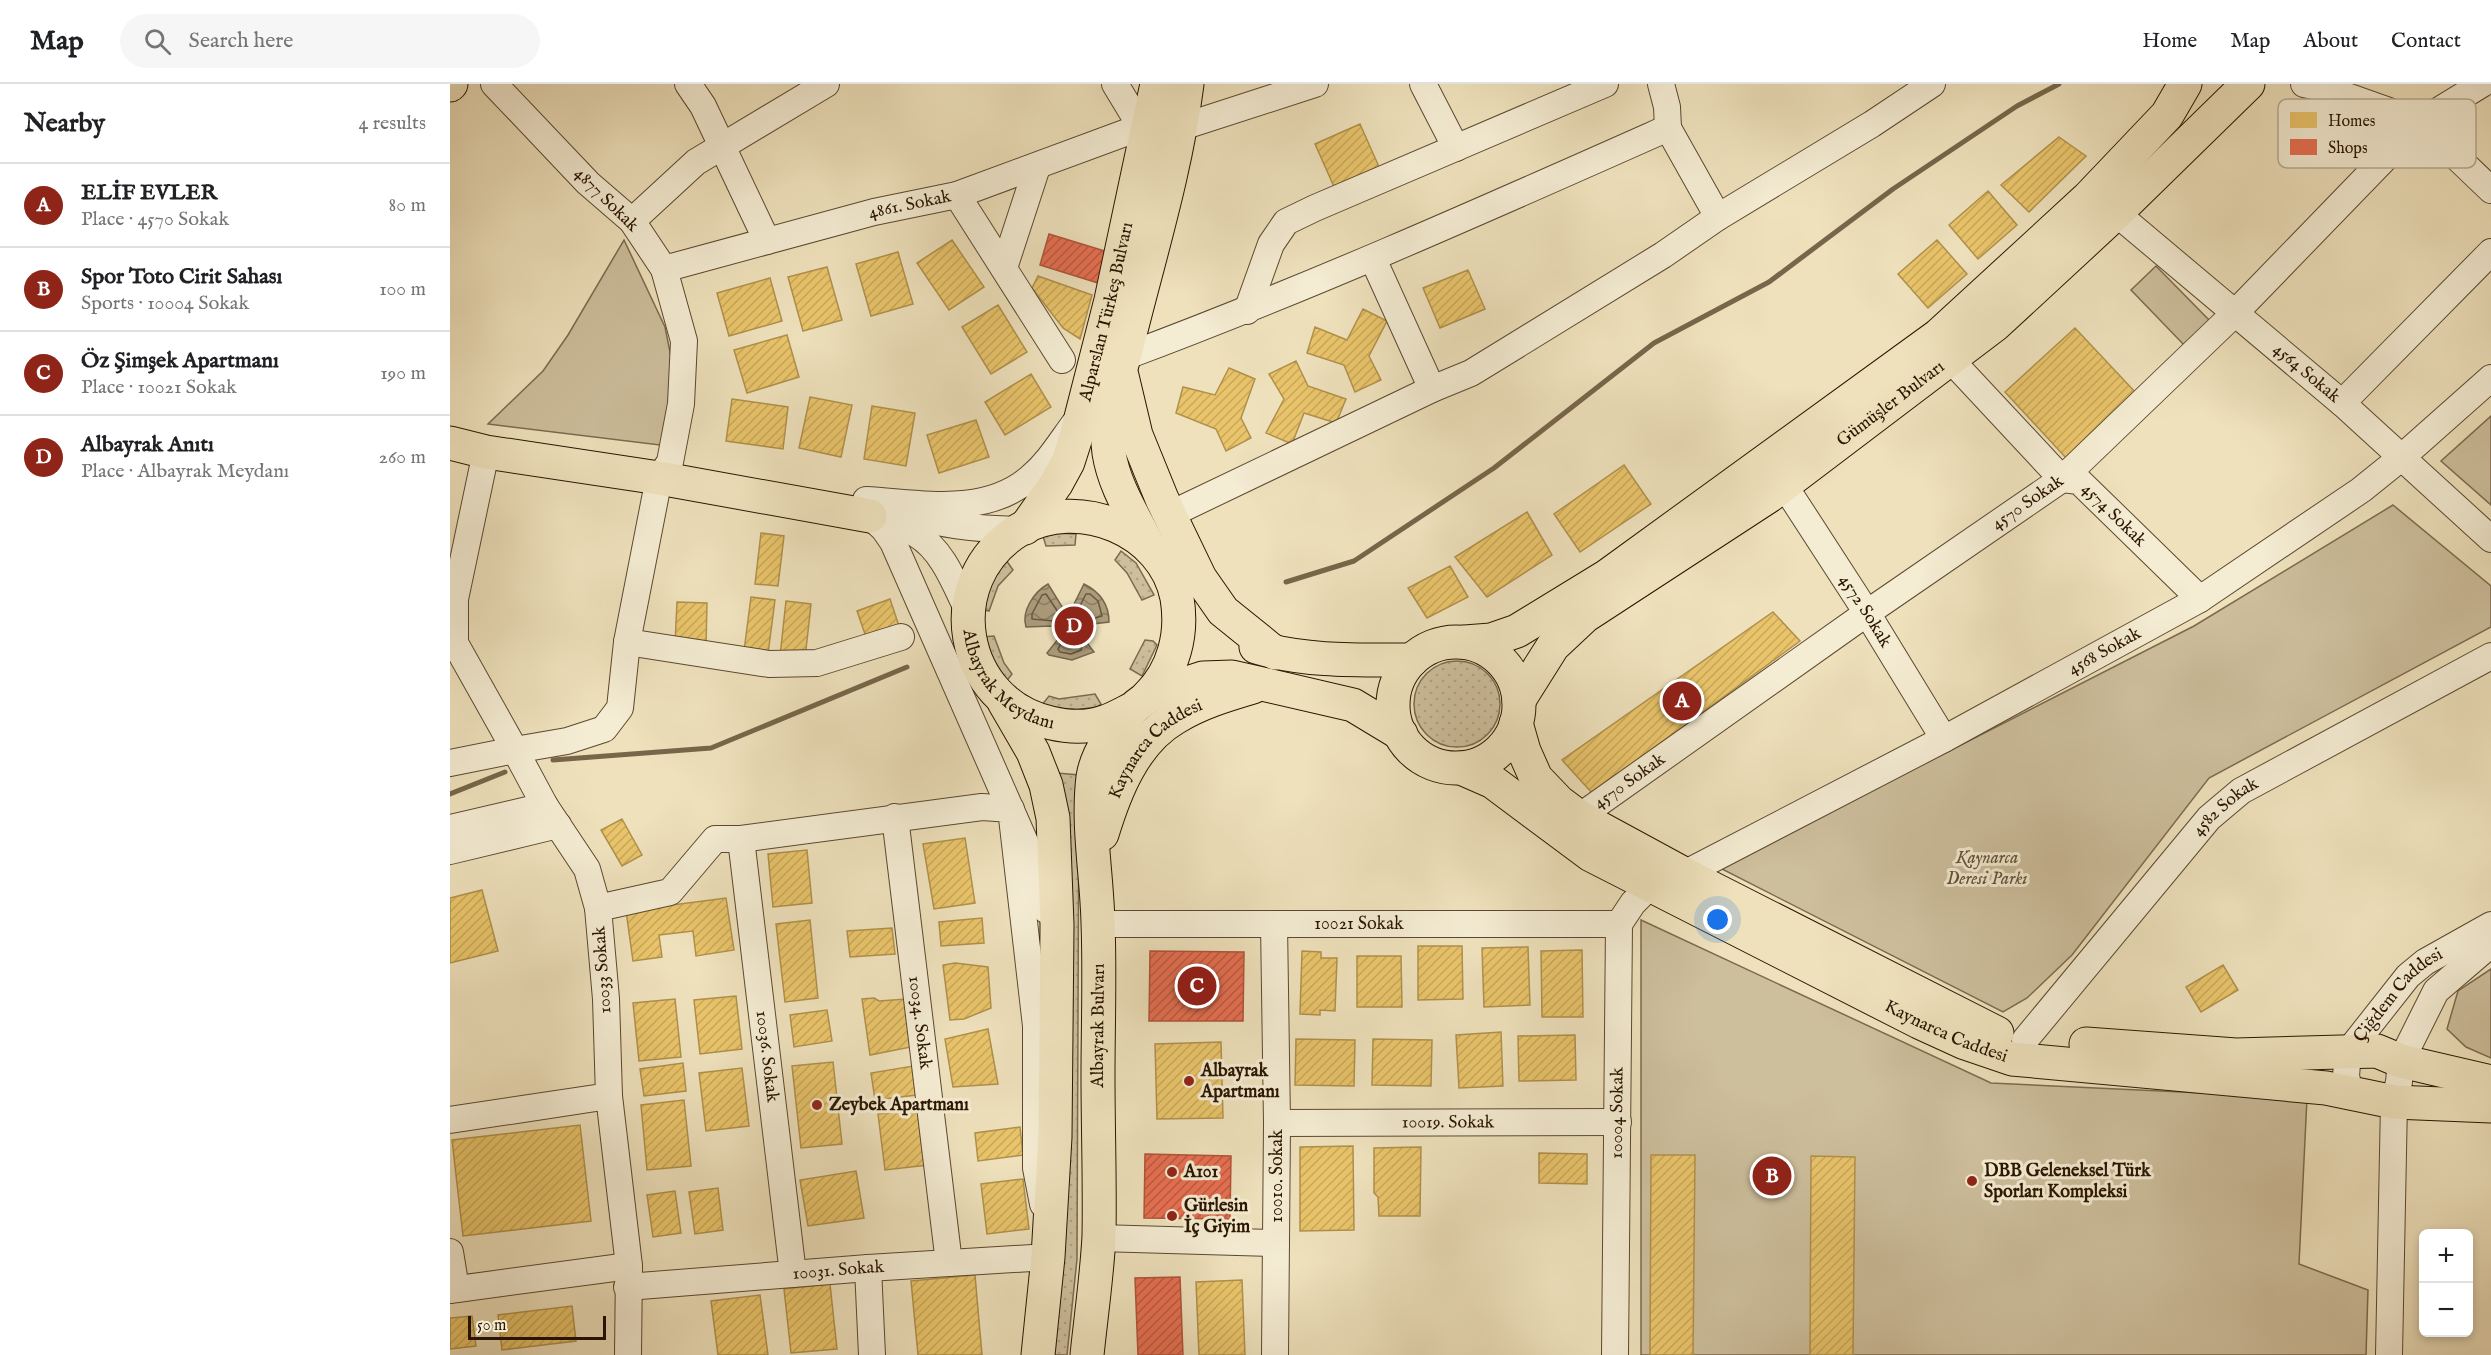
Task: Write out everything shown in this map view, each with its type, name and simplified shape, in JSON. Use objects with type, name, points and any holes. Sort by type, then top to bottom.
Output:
[{"type":"main road","name":"Alparslan Türkeş Bulvarı","points":[[1022,529],[1056,484],[1068,462],[1111,300],[1145,128],[1157,84]]},
{"type":"main road","name":"Alparslan Türkeş Bulvarı","points":[[1149,547],[1118,483],[1108,451],[1109,407],[1182,127],[1187,84]]},
{"type":"main road","name":"Gümüşler Bulvarı","points":[[1465,642],[1491,640],[1517,631],[1587,588],[1940,335],[2088,198],[2167,115],[2185,84]]},
{"type":"main road","name":"Gümüşler Bulvarı","points":[[1517,712],[1553,646],[1586,616],[1784,485],[1996,324],[2116,213],[2248,84]]},
{"type":"main road","name":"Alparslan Türkeş Bulvarı","points":[[1122,362],[1136,435],[1169,515],[1200,578],[1223,610],[1275,653]]},
{"type":"main road","points":[[450,427],[485,436],[868,508]]},
{"type":"main road","points":[[450,443],[486,452],[665,470]]},
{"type":"main road","name":"Albayrak Meydanı","points":[[1087,516],[1121,526],[1149,547],[1166,569],[1176,595],[1180,622],[1176,649],[1165,675],[1141,702],[1102,723],[1067,727],[1033,719],[1003,700],[982,675],[978,665],[970,644],[968,611],[976,579],[994,551],[1022,529],[1052,518],[1087,516]]},
{"type":"main road","points":[[1176,595],[1193,614],[1215,631],[1244,644],[1275,653],[1331,660],[1412,660]]},
{"type":"main road","name":"Kaynarca Caddesi","points":[[2491,1082],[2401,1061],[2377,1051],[2235,1055],[2025,1040],[1992,1032],[1684,874],[1579,817],[1559,802],[1536,778],[1524,751],[1514,678],[1502,662],[1485,649],[1465,642],[1443,643],[1423,651],[1412,660],[1396,683],[1392,704],[1396,726],[1406,744],[1422,759],[1441,766],[1461,768],[1493,782],[1591,855],[1919,1022],[1965,1042],[2012,1059],[2326,1088],[2394,1102],[2491,1106]]},
{"type":"main road","name":"Kaynarca Caddesi","points":[[1141,702],[1203,678],[1232,677],[1353,705],[1401,734]]},
{"type":"main road","name":"Kaynarca Caddesi","points":[[1094,858],[1114,795],[1122,778],[1160,729],[1174,718],[1199,706],[1262,684]]},
{"type":"main road","points":[[1003,700],[1033,753],[1051,802],[1057,925],[1055,1137],[1048,1257],[1038,1355]]},
{"type":"main road","name":"Albayrak Bulvarı","points":[[1087,1355],[1099,1238],[1099,924],[1092,812],[1095,768],[1111,736],[1141,702]]},
{"type":"main road","points":[[1461,768],[1481,763],[1498,752],[1511,736],[1517,712]]},
{"type":"street","name":"4877 Sokak","points":[[450,763],[567,741],[604,729],[620,708],[627,642],[681,404],[684,341],[664,269],[632,221],[588,183],[494,84]]},
{"type":"street","points":[[688,84],[703,106],[767,241]]},
{"type":"street","points":[[632,221],[696,162],[826,84]]},
{"type":"street","points":[[1115,84],[1145,128]]},
{"type":"street","points":[[1182,127],[1316,84]]},
{"type":"street","points":[[1423,84],[1456,148]]},
{"type":"street","points":[[1247,311],[1271,244],[1287,222],[1315,207],[1605,84]]},
{"type":"street","points":[[1661,84],[1667,107],[1668,128],[1718,217]]},
{"type":"street","points":[[1169,515],[1432,389],[1471,373],[1663,255],[1718,217],[1872,124],[1932,84]]},
{"type":"street","name":"4570 Sokak","points":[[2458,99],[2482,84]]},
{"type":"street","points":[[2318,86],[2355,99]]},
{"type":"street","name":"4861. Sokak","points":[[664,269],[874,212],[957,195],[1145,128]]},
{"type":"street","points":[[1122,362],[1373,259],[1668,128]]},
{"type":"street","points":[[1004,268],[1037,166]]},
{"type":"street","name":"4570 Sokak","points":[[1579,817],[1867,613],[2062,479],[2234,314],[2375,168]]},
{"type":"street","points":[[2468,168],[2491,190]]},
{"type":"street","points":[[957,195],[1062,360]]},
{"type":"street","name":"4564 Sokak","points":[[2116,213],[2342,403],[2491,539]]},
{"type":"street","points":[[2342,403],[2491,252]]},
{"type":"street","points":[[1373,259],[1432,389]]},
{"type":"street","name":"4574 Sokak","points":[[1950,359],[2062,479],[2079,481],[2200,599]]},
{"type":"street","name":"4568 Sokak","points":[[1684,874],[1944,739],[2200,599],[2361,490],[2491,378]]},
{"type":"street","points":[[868,508],[962,506],[996,497],[1031,477],[1047,461],[1082,413]]},
{"type":"street","points":[[486,452],[453,599],[455,643],[551,815],[587,869],[598,908]]},
{"type":"street","name":"4572 Sokak","points":[[1784,485],[1867,613],[1944,739]]},
{"type":"street","points":[[868,508],[937,524],[1022,529]]},
{"type":"street","points":[[868,508],[916,534],[932,548],[943,562],[968,611]]},
{"type":"street","points":[[868,508],[893,542],[1038,873],[1056,965]]},
{"type":"street","points":[[627,642],[768,664],[817,663],[901,637]]},
{"type":"street","name":"4582 Sokak","points":[[2025,1040],[2209,818],[2224,804],[2241,791],[2491,656]]},
{"type":"street","name":"10033 Sokak","points":[[628,1355],[628,1276],[609,1096],[606,999],[598,908],[670,892],[715,839],[741,839],[982,807],[1011,809]]},
{"type":"street","points":[[1011,809],[1036,1026],[1036,1168],[1043,1206],[1050,1218]]},
{"type":"street","points":[[450,828],[551,815]]},
{"type":"street","points":[[450,851],[551,815]]},
{"type":"street","name":"10034. Sokak","points":[[895,817],[949,1263]]},
{"type":"street","name":"10036. Sokak","points":[[741,839],[793,1274]]},
{"type":"street","points":[[1619,924],[1633,903],[1652,885]]},
{"type":"street","name":"10021 Sokak","points":[[1099,924],[1619,924]]},
{"type":"street","name":"10010. Sokak","points":[[1274,924],[1277,1123],[1275,1355]]},
{"type":"street","name":"10004 Sokak","points":[[1615,1355],[1619,924]]},
{"type":"street","name":"Çiğdem Caddesi","points":[[2350,1093],[2346,1076],[2348,1052],[2408,976],[2425,962],[2491,925]]},
{"type":"street","name":"Çiğdem Caddesi","points":[[2389,1355],[2394,1102],[2401,1061],[2436,991],[2491,944]]},
{"type":"street","points":[[1036,1026],[1055,1063]]},
{"type":"street","points":[[450,1120],[609,1096]]},
{"type":"street","name":"10019. Sokak","points":[[1277,1123],[1618,1122]]},
{"type":"street","points":[[1099,1238],[1276,1243]]},
{"type":"street","points":[[450,1252],[453,1289]]},
{"type":"street","name":"10031. Sokak","points":[[453,1289],[628,1276],[793,1274],[1048,1257]]},
{"type":"street","points":[[868,1268],[872,1355]]},
{"type":"green space","points":[[624,240],[665,327],[674,372],[668,432],[660,445],[488,424],[543,371],[568,335]]},
{"type":"green space","points":[[2156,266],[2210,321],[2185,346],[2131,290]]},
{"type":"green space","points":[[2491,416],[2491,505],[2441,461]]},
{"type":"green space","name":"Kaynarca Deresi Parkı","points":[[2393,505],[2491,586],[2491,627],[2209,778],[2072,955],[2027,998],[2003,1012],[1720,868],[2194,626]]},
{"type":"green space","points":[[1053,533],[1076,534],[1075,545],[1046,546],[1043,536]]},
{"type":"green space","points":[[1121,551],[1136,563],[1154,595],[1142,600],[1127,573],[1115,560]]},
{"type":"green space","points":[[1006,560],[1013,570],[998,586],[989,611],[980,609],[986,587]]},
{"type":"green space","points":[[994,636],[1004,663],[1012,674],[1005,683],[982,637]]},
{"type":"green space","points":[[1145,640],[1153,641],[1157,645],[1142,676],[1130,669]]},
{"type":"green space","points":[[1457,661],[1474,664],[1488,673],[1497,687],[1500,704],[1497,721],[1488,735],[1474,744],[1457,747],[1440,744],[1426,735],[1417,721],[1414,704],[1417,687],[1426,673],[1440,664]]},
{"type":"green space","points":[[1095,694],[1101,704],[1097,707],[1066,711],[1041,706],[1049,696],[1059,699]]},
{"type":"green space","points":[[1057,773],[1079,775],[1077,1259],[1067,1355],[1053,1355]]},
{"type":"green space","name":"DBB Geleneksel Türk Sporları Kompleksi","points":[[1641,920],[1991,1083],[2307,1098],[2299,1264],[2368,1290],[2366,1355],[1641,1355]]},
{"type":"green space","points":[[2491,969],[2491,1058],[2466,1047],[2447,1029],[2458,991]]},
{"type":"water","points":[[1048,584],[1064,610],[1071,610],[1084,584],[1103,599],[1109,622],[1084,625],[1081,635],[1094,652],[1072,660],[1049,655],[1047,653],[1059,638],[1052,626],[1026,627],[1025,615],[1030,602]]},
{"type":"building: Homes","points":[[1360,124],[1380,169],[1335,189],[1315,144]]},
{"type":"building: Homes","points":[[2059,137],[2086,156],[2029,212],[2001,185]]},
{"type":"building: Homes","points":[[1988,191],[2017,225],[1978,259],[1949,225]]},
{"type":"building: Homes","points":[[952,240],[984,287],[949,310],[917,263]]},
{"type":"building: Homes","points":[[1937,240],[1967,274],[1928,308],[1898,274]]},
{"type":"building: Homes","points":[[898,252],[913,304],[871,316],[856,264]]},
{"type":"building: Homes","points":[[827,267],[842,320],[803,331],[788,277]]},
{"type":"building: Homes","points":[[1468,270],[1485,309],[1440,328],[1423,288]]},
{"type":"building: Homes","points":[[1038,276],[1092,295],[1080,339],[1063,328],[1032,288]]},
{"type":"building: Homes","points":[[770,278],[782,321],[729,336],[717,293]]},
{"type":"building: Homes","points":[[998,305],[1027,352],[991,374],[962,327]]},
{"type":"building: Homes","points":[[1363,309],[1387,321],[1369,356],[1381,380],[1355,392],[1344,365],[1307,353],[1315,327],[1347,340]]},
{"type":"building: Homes","points":[[2075,328],[2137,394],[2067,459],[2005,392]]},
{"type":"building: Homes","points":[[787,335],[799,377],[747,393],[734,350]]},
{"type":"building: Homes","points":[[1296,361],[1308,386],[1346,399],[1336,423],[1304,413],[1292,444],[1266,433],[1284,399],[1269,374]]},
{"type":"building: Homes","points":[[1229,368],[1255,379],[1241,418],[1251,438],[1226,451],[1216,429],[1176,413],[1183,387],[1215,395]]},
{"type":"building: Homes","points":[[1031,374],[1051,407],[1005,435],[985,402]]},
{"type":"building: Homes","points":[[810,397],[852,405],[841,457],[799,448]]},
{"type":"building: Homes","points":[[732,399],[788,407],[783,449],[726,441]]},
{"type":"building: Homes","points":[[872,406],[915,413],[906,466],[864,459]]},
{"type":"building: Homes","points":[[976,420],[989,457],[939,473],[927,435]]},
{"type":"building: Homes","points":[[1624,465],[1651,504],[1580,552],[1554,514]]},
{"type":"building: Homes","points":[[1527,512],[1552,555],[1487,597],[1455,557]]},
{"type":"building: Homes","points":[[761,533],[784,536],[778,586],[755,584]]},
{"type":"building: Homes","points":[[1450,566],[1468,597],[1427,618],[1408,588]]},
{"type":"building: Homes","points":[[751,597],[775,600],[768,654],[744,651]]},
{"type":"building: Homes","points":[[890,599],[899,626],[866,637],[857,611]]},
{"type":"building: Homes","points":[[786,601],[811,604],[805,659],[780,656]]},
{"type":"building: Homes","points":[[677,602],[707,603],[706,646],[675,644]]},
{"type":"building: Homes","points":[[1773,612],[1800,641],[1592,793],[1562,760]]},
{"type":"building: Homes","points":[[622,819],[642,855],[622,866],[601,830]]},
{"type":"building: Homes","points":[[965,838],[975,903],[934,909],[923,844]]},
{"type":"building: Homes","points":[[807,850],[812,903],[773,907],[768,854]]},
{"type":"building: Homes","points":[[482,890],[498,951],[450,963],[450,898]]},
{"type":"building: Homes","points":[[726,898],[734,950],[696,956],[693,931],[659,935],[662,957],[633,961],[626,911]]},
{"type":"building: Homes","points":[[982,918],[984,943],[941,946],[939,922]]},
{"type":"building: Homes","points":[[810,920],[818,998],[785,1002],[776,924]]},
{"type":"building: Homes","points":[[892,928],[895,954],[850,957],[847,931]]},
{"type":"building: Homes","points":[[1418,946],[1462,946],[1463,999],[1418,1000]]},
{"type":"building: Homes","points":[[1528,947],[1530,1005],[1484,1007],[1482,948]]},
{"type":"building: Homes","points":[[1582,950],[1583,1017],[1542,1017],[1541,951]]},
{"type":"building: Homes","points":[[1302,951],[1321,952],[1321,958],[1337,958],[1335,1011],[1320,1010],[1320,1015],[1300,1014]]},
{"type":"building: Homes","points":[[1357,956],[1401,956],[1402,1007],[1357,1007]]},
{"type":"building: Homes","points":[[955,963],[988,967],[991,1008],[964,1019],[950,1020],[943,965]]},
{"type":"building: Homes","points":[[2223,965],[2238,990],[2201,1012],[2186,987]]},
{"type":"building: Homes","points":[[736,996],[742,1049],[700,1054],[694,1000]]},
{"type":"building: Homes","points":[[874,998],[879,1001],[906,999],[911,1047],[870,1055],[862,999]]},
{"type":"building: Homes","points":[[675,999],[681,1057],[639,1061],[633,1003]]},
{"type":"building: Homes","points":[[827,1010],[832,1041],[794,1047],[790,1015]]},
{"type":"building: Homes","points":[[988,1029],[998,1084],[953,1087],[945,1039]]},
{"type":"building: Homes","points":[[1501,1032],[1503,1086],[1459,1088],[1456,1035]]},
{"type":"building: Homes","points":[[1575,1035],[1576,1080],[1519,1081],[1518,1036]]},
{"type":"building: Homes","points":[[1296,1039],[1355,1040],[1354,1086],[1295,1085]]},
{"type":"building: Homes","points":[[1373,1039],[1432,1040],[1431,1086],[1372,1085]]},
{"type":"building: Homes","name":"Albayrak Apartmanı","points":[[1221,1042],[1223,1118],[1157,1119],[1155,1044]]},
{"type":"building: Homes","name":"Zeybek Apartmanı","points":[[833,1062],[842,1144],[801,1148],[792,1066]]},
{"type":"building: Homes","points":[[683,1063],[686,1091],[644,1096],[640,1069]]},
{"type":"building: Homes","points":[[913,1066],[917,1095],[875,1100],[871,1073]]},
{"type":"building: Homes","points":[[742,1068],[749,1126],[706,1131],[699,1073]]},
{"type":"building: Homes","points":[[684,1100],[691,1166],[647,1170],[641,1105]]},
{"type":"building: Homes","points":[[921,1109],[928,1165],[885,1170],[878,1114]]},
{"type":"building: Homes","points":[[580,1125],[591,1221],[463,1236],[452,1140]]},
{"type":"building: Homes","points":[[1020,1127],[1023,1155],[978,1161],[975,1133]]},
{"type":"building: Homes","points":[[1353,1146],[1354,1230],[1300,1231],[1300,1147]]},
{"type":"building: Homes","points":[[1421,1147],[1420,1216],[1379,1216],[1378,1197],[1374,1193],[1374,1148]]},
{"type":"building: Homes","points":[[1539,1153],[1587,1154],[1587,1184],[1539,1183]]},
{"type":"building: Homes","points":[[1651,1155],[1695,1155],[1693,1355],[1650,1355]]},
{"type":"building: Homes","points":[[1811,1156],[1855,1157],[1853,1355],[1810,1355]]},
{"type":"building: Homes","points":[[856,1171],[864,1218],[808,1226],[800,1180]]},
{"type":"building: Homes","points":[[1023,1179],[1029,1229],[987,1234],[981,1184]]},
{"type":"building: Homes","points":[[718,1188],[723,1230],[695,1234],[689,1192]]},
{"type":"building: Homes","points":[[675,1191],[681,1233],[653,1237],[647,1195]]},
{"type":"building: Homes","points":[[975,1275],[982,1355],[918,1355],[911,1281]]},
{"type":"building: Homes","points":[[1242,1280],[1245,1355],[1199,1355],[1196,1282]]},
{"type":"building: Homes","points":[[830,1284],[837,1349],[791,1353],[784,1289]]},
{"type":"building: Homes","points":[[760,1295],[768,1355],[718,1355],[711,1301]]},
{"type":"building: Homes","points":[[572,1306],[576,1341],[502,1350],[498,1315]]},
{"type":"building: Homes","points":[[472,1316],[476,1346],[450,1349],[450,1318]]},
{"type":"building: Shops","points":[[1049,234],[1108,252],[1098,283],[1040,265]]},
{"type":"building: Shops","points":[[1150,951],[1244,952],[1243,1021],[1149,1021]]},
{"type":"building: Shops","points":[[1145,1154],[1231,1156],[1230,1219],[1144,1218]]},
{"type":"building: Shops","points":[[1180,1277],[1183,1355],[1138,1355],[1135,1278]]},
{"type":"waterway","points":[[1286,582],[1354,561],[1494,468],[1654,343],[1769,282],[1893,189],[2017,106],[2059,84]]},
{"type":"waterway","points":[[553,760],[711,748],[907,667]]},
{"type":"waterway","points":[[450,794],[505,772]]},
{"type":"place","name":"Albayrak Anıtı","points":[[1074,626]]},
{"type":"place","name":"ELİF EVLER","points":[[1682,701]]},
{"type":"place","name":"Öz Şimşek Apartmanı","points":[[1197,986]]},
{"type":"place","name":"Albayrak Apartmanı","points":[[1189,1081]]},
{"type":"place","name":"Zeybek Apartmanı","points":[[817,1105]]},
{"type":"place","name":"A101","points":[[1172,1172]]},
{"type":"place","name":"Spor Toto Cirit Sahası","points":[[1772,1176]]},
{"type":"place","name":"DBB Geleneksel Türk Sporları Kompleksi","points":[[1972,1181]]},
{"type":"place","name":"Gürlesin İç Giyim","points":[[1172,1216]]}]
